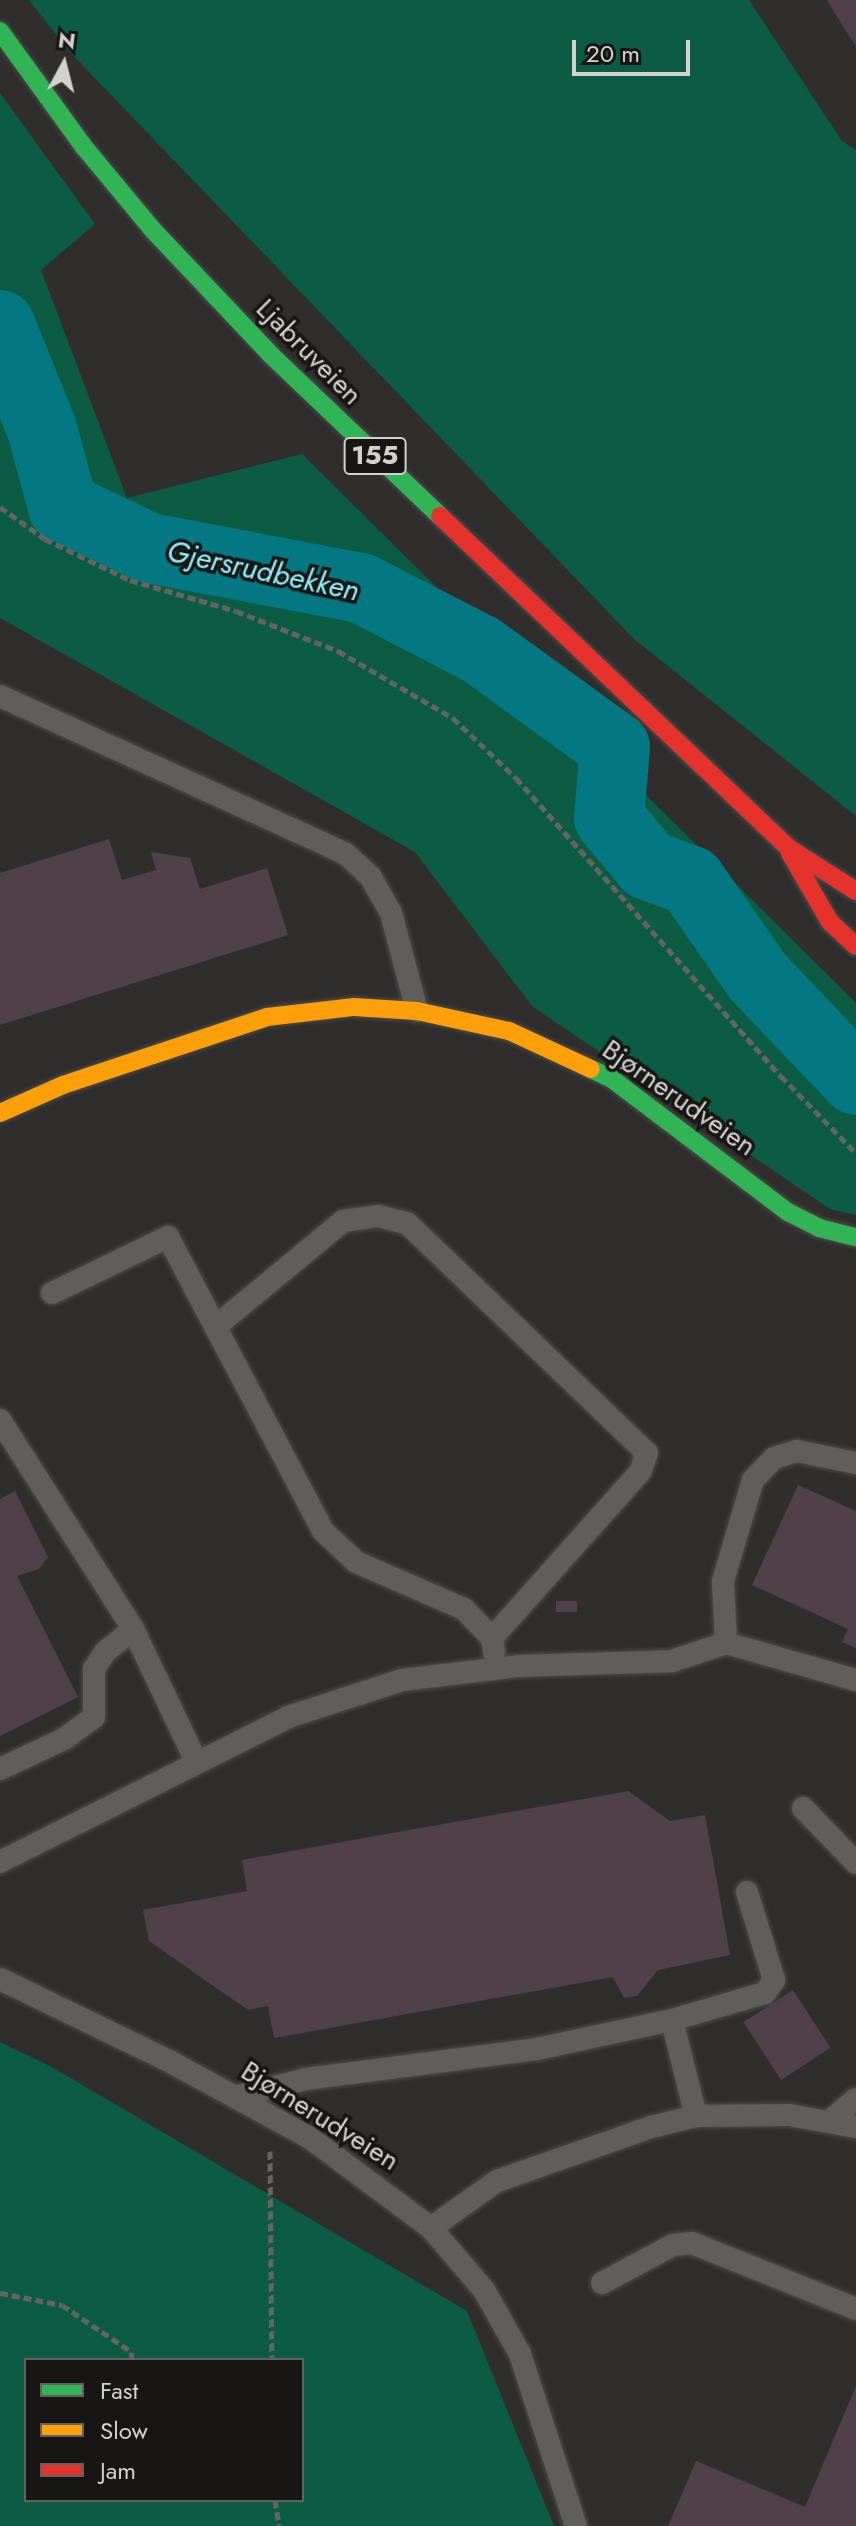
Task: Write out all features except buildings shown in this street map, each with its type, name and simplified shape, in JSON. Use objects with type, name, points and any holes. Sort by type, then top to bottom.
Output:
[{"type":"main road","name":"Ljabruveien","points":[[0,31],[84,147],[262,346],[787,847],[856,891]]},
{"type":"main road","name":"Ljabruveien","points":[[787,847],[830,922],[856,946]]},
{"type":"main road","name":"Bjørnerudveien","points":[[0,1113],[63,1085],[267,1017],[354,1007],[417,1011],[509,1031],[612,1079],[788,1212],[819,1228],[856,1237]]},
{"type":"lane","points":[[0,696],[346,854],[370,876],[391,913],[417,1011]]},
{"type":"lane","points":[[215,1327],[343,1221],[378,1216],[407,1223],[647,1453],[640,1472],[492,1638]]},
{"type":"lane","points":[[52,1293],[168,1237],[323,1531],[356,1562],[464,1609],[492,1638],[496,1668]]},
{"type":"lane","points":[[0,1420],[133,1629],[196,1761]]},
{"type":"lane","points":[[726,1643],[723,1581],[753,1480],[774,1458],[797,1451],[856,1463]]},
{"type":"lane","points":[[0,1769],[64,1739],[94,1717],[94,1669],[105,1652],[133,1629]]},
{"type":"lane","points":[[0,1862],[196,1761],[346,1694],[430,1675],[496,1668],[672,1661],[726,1643],[856,1680]]},
{"type":"lane","points":[[803,1808],[856,1863]]},
{"type":"lane","points":[[235,2097],[306,2079],[537,2049],[672,2020],[765,1993],[774,1980],[747,1892]]},
{"type":"lane","name":"Bjørnerudveien","points":[[0,1979],[268,2114],[378,2183],[431,2228],[484,2290],[520,2354],[576,2526]]},
{"type":"lane","points":[[672,2020],[696,2116]]},
{"type":"lane","points":[[832,2119],[856,2099]]},
{"type":"lane","points":[[431,2228],[497,2181],[568,2153],[696,2116],[832,2119],[856,2127]]},
{"type":"lane","points":[[602,2283],[673,2245],[692,2243],[856,2309]]},
{"type":"path","points":[[0,507],[45,539],[130,580],[236,611],[338,651],[385,673],[453,718],[516,778],[781,1076],[856,1153]]},
{"type":"path","points":[[268,2114],[272,2358]]},
{"type":"path","points":[[0,2293],[62,2305],[132,2352],[131,2358]]},
{"type":"path","points":[[275,2502],[279,2526]]},
{"type":"green space","points":[[29,0],[749,0],[842,141],[856,150],[856,816],[634,639],[68,50]]},
{"type":"green space","points":[[0,93],[95,224],[41,270],[127,498],[302,454],[856,1003],[856,1215],[830,1209],[532,1006],[415,852],[0,618]]},
{"type":"green space","points":[[0,2042],[50,2066],[467,2311],[554,2526],[0,2526]]},
{"type":"waterway","name":"Gjersrudbekken","points":[[0,325],[42,429],[63,507],[149,548],[361,588],[481,650],[615,747],[609,818],[648,865],[691,881],[758,977],[856,1080]]},
{"type":"traffic: fast","points":[[0,31],[84,147],[152,229],[271,355],[440,516]]},
{"type":"traffic: fast","points":[[591,1069],[612,1079],[788,1212],[819,1228],[856,1237]]},
{"type":"traffic: slow","points":[[0,1113],[63,1085],[267,1017],[354,1007],[417,1011],[509,1031],[591,1069]]},
{"type":"traffic: jam","points":[[440,516],[787,847],[856,891]]},
{"type":"traffic: jam","points":[[790,853],[830,922],[856,946]]}]
